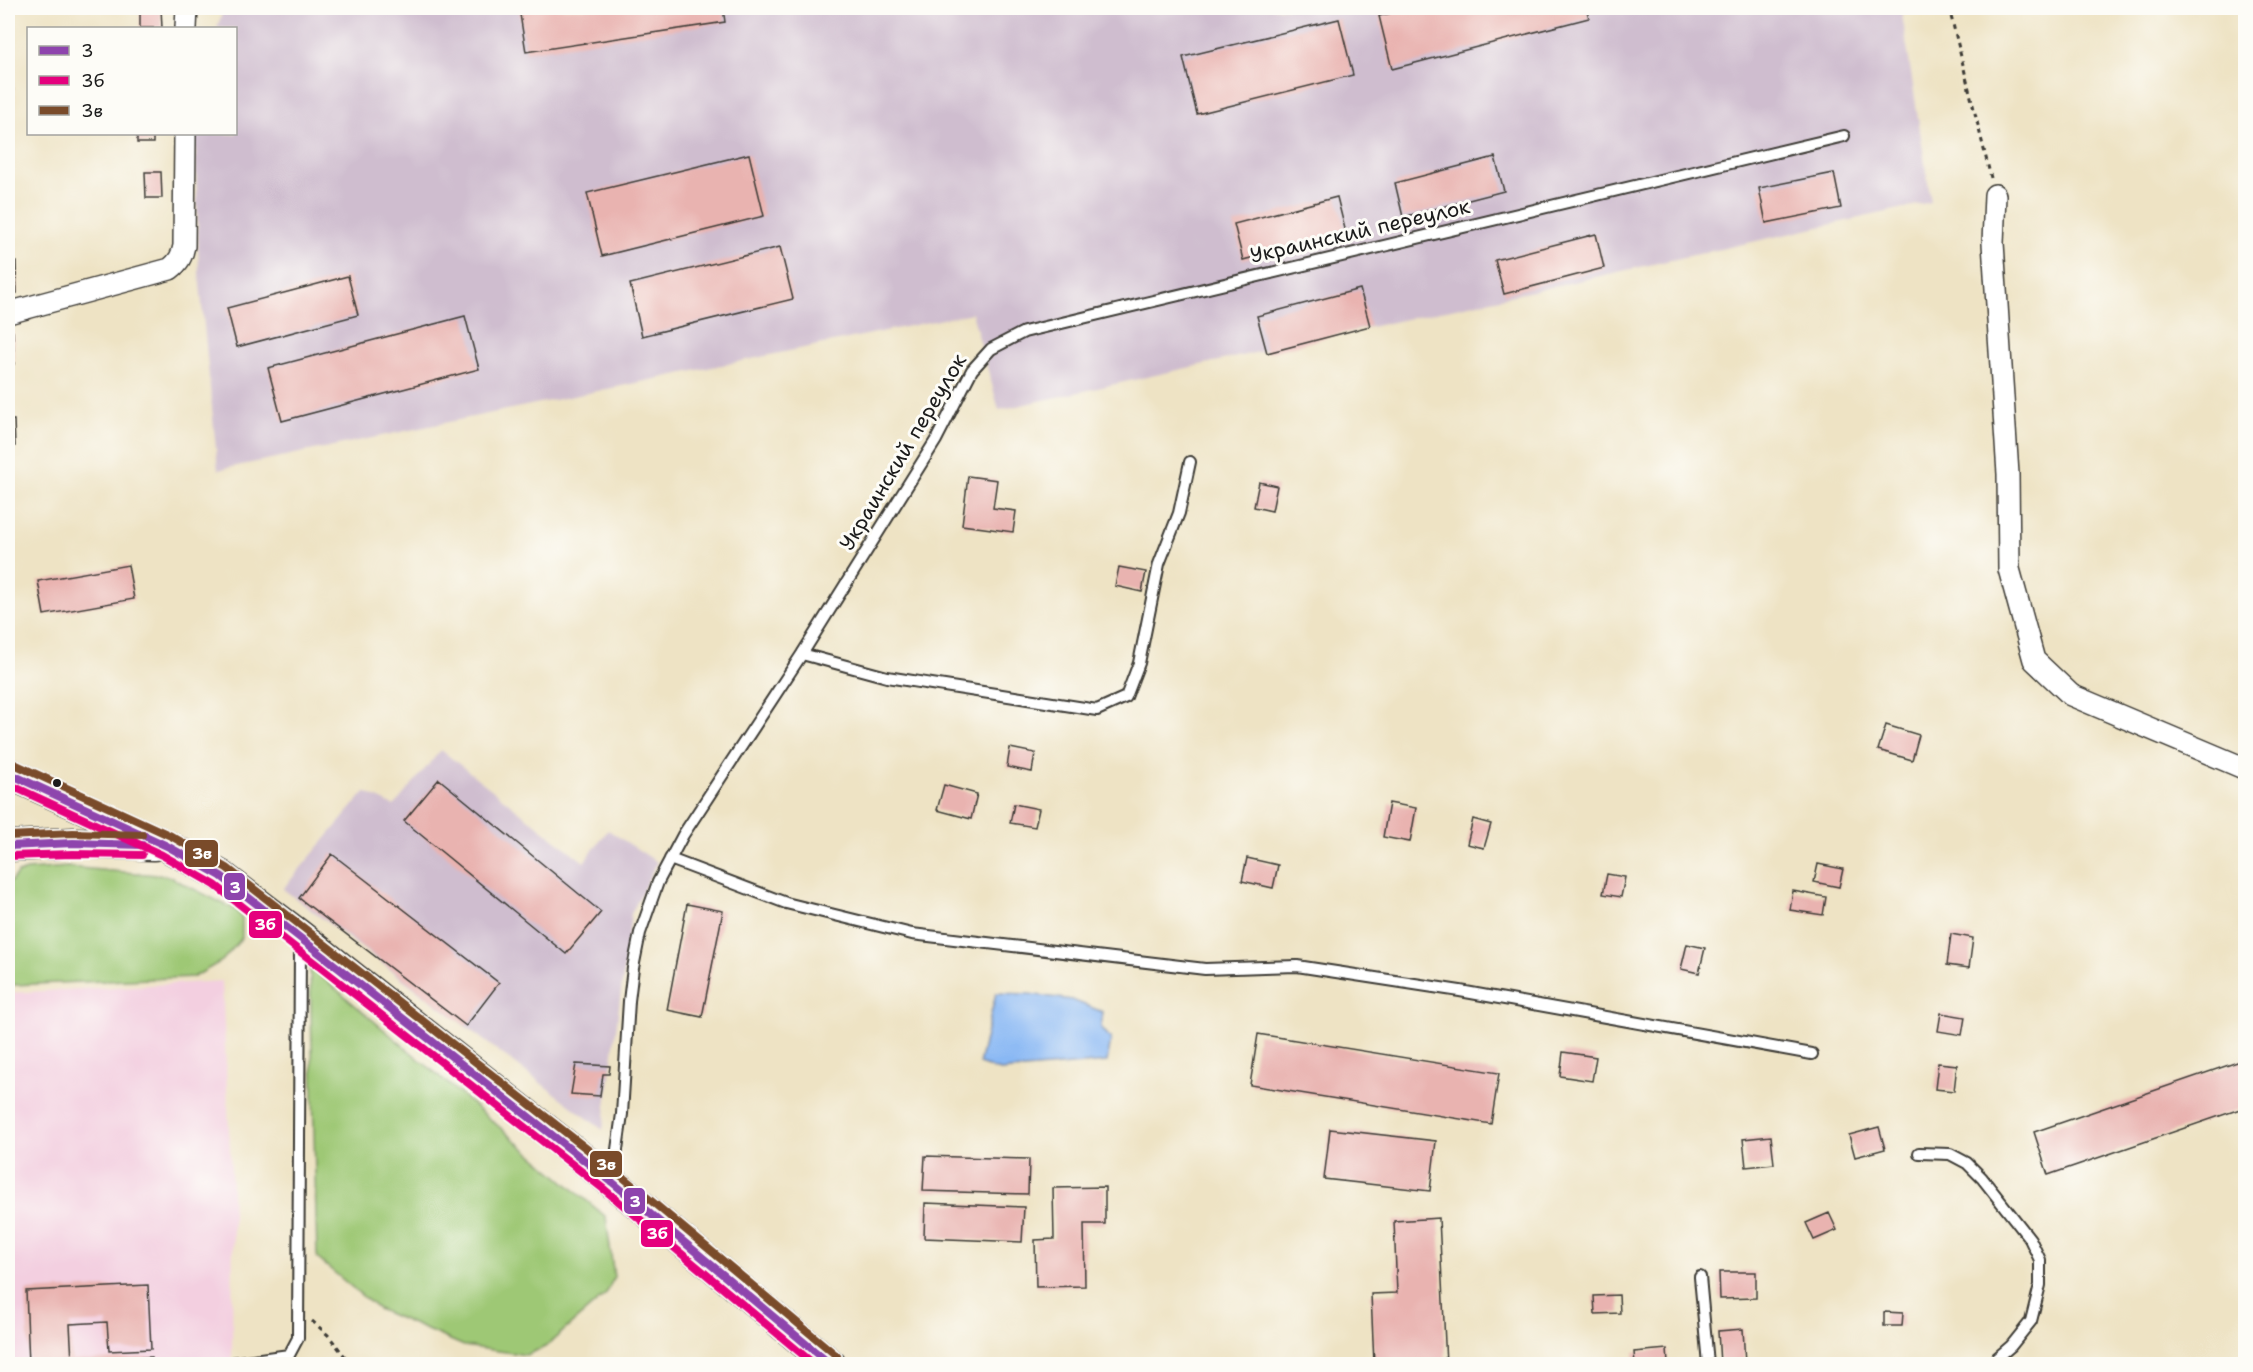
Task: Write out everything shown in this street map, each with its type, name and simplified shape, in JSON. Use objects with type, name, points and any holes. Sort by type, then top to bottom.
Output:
[{"type":"street","points":[[186,8],[186,27]]},
{"type":"street","points":[[8,313],[171,269],[178,263],[183,246],[185,135]]},
{"type":"street","points":[[1995,195],[1993,243],[2008,474],[2009,569],[2034,660],[2071,695],[2246,769]]},
{"type":"street","points":[[8,773],[167,846],[221,876],[612,1182],[830,1365]]},
{"type":"street","points":[[8,846],[74,843],[167,846]]},
{"type":"lane","name":"Украинский переулок","points":[[612,1182],[622,1114],[633,968],[648,906],[683,835],[802,654],[936,440],[972,370],[991,349],[1035,329],[1844,136]]},
{"type":"lane","points":[[802,654],[887,677],[1097,710],[1126,697],[1139,663],[1159,564],[1179,513],[1190,462]]},
{"type":"lane","points":[[670,858],[786,903],[912,934],[1205,969],[1297,966],[1460,991],[1812,1054]]},
{"type":"lane","points":[[232,1363],[289,1355],[298,1338],[300,1310],[300,936]]},
{"type":"lane","points":[[1919,1153],[1950,1154],[1966,1163],[1982,1178],[2030,1239],[2040,1260],[2040,1285],[2031,1321],[2011,1346],[1990,1365]]},
{"type":"lane","points":[[1700,1277],[1707,1365]]},
{"type":"path","points":[[1949,8],[1995,195]]},
{"type":"path","points":[[300,1310],[328,1335],[351,1365]]},
{"type":"shaded area","points":[[224,8],[912,8],[913,12],[936,8],[1901,8],[1931,202],[999,410],[972,313],[218,470],[199,274],[195,135],[237,135],[237,27],[217,27]]},
{"type":"shaded area","points":[[441,750],[584,862],[608,830],[657,862],[631,914],[603,1130],[283,889],[365,792],[394,806]]},
{"type":"shaded area","points":[[222,981],[233,1214],[232,1364],[8,1364],[8,993]]},
{"type":"green space","points":[[68,867],[168,876],[236,910],[242,918],[242,938],[222,961],[194,977],[8,984],[8,885],[18,873],[27,870]]},
{"type":"green space","points":[[310,967],[606,1217],[614,1277],[606,1294],[545,1347],[526,1355],[464,1346],[378,1309],[317,1258]]},
{"type":"water","points":[[996,993],[1029,994],[1072,1000],[1103,1012],[1101,1027],[1111,1039],[1107,1062],[1000,1071],[979,1064]]},
{"type":"building","points":[[140,8],[161,8],[162,27],[140,27]]},
{"type":"building","points":[[519,8],[723,8],[725,22],[526,52]]},
{"type":"building","points":[[1413,8],[1586,8],[1589,18],[1392,69],[1379,16]]},
{"type":"building","points":[[1339,19],[1353,75],[1197,114],[1183,57]]},
{"type":"building","points":[[8,80],[13,80],[14,110],[8,110]]},
{"type":"building","points":[[137,135],[153,135],[153,143],[137,143]]},
{"type":"building","points":[[8,142],[12,142],[13,167],[8,167]]},
{"type":"building","points":[[749,154],[764,216],[602,256],[587,193]]},
{"type":"building","points":[[1495,157],[1504,191],[1403,217],[1395,183]]},
{"type":"building","points":[[145,172],[161,172],[162,198],[146,198]]},
{"type":"building","points":[[1834,173],[1841,208],[1766,223],[1759,188]]},
{"type":"building","points":[[1337,197],[1346,233],[1243,260],[1234,224]]},
{"type":"building","points":[[1596,234],[1604,268],[1504,294],[1495,260]]},
{"type":"building","points":[[780,247],[793,299],[642,336],[630,284]]},
{"type":"building","points":[[8,262],[16,262],[17,293],[8,294]]},
{"type":"building","points":[[348,276],[358,315],[237,347],[227,308]]},
{"type":"building","points":[[1360,289],[1370,326],[1267,353],[1257,316]]},
{"type":"building","points":[[465,316],[479,369],[282,421],[268,368]]},
{"type":"building","points":[[13,332],[14,364],[8,365],[8,333]]},
{"type":"building","points":[[8,420],[14,420],[15,446],[8,446]]},
{"type":"building","points":[[968,476],[997,480],[993,508],[1016,511],[1013,532],[962,525]]},
{"type":"building","points":[[1259,482],[1277,486],[1272,511],[1254,507]]},
{"type":"building","points":[[128,565],[134,599],[44,615],[38,581]]},
{"type":"building","points":[[1119,567],[1146,572],[1142,592],[1115,586]]},
{"type":"building","points":[[1886,725],[1919,735],[1912,760],[1878,750]]},
{"type":"building","points":[[1010,748],[1035,753],[1032,772],[1007,767]]},
{"type":"building","points":[[439,779],[601,912],[566,954],[404,821]]},
{"type":"building","points":[[944,785],[977,794],[971,819],[937,810]]},
{"type":"building","points":[[1389,803],[1416,808],[1410,842],[1383,837]]},
{"type":"building","points":[[1014,804],[1039,809],[1035,827],[1010,823]]},
{"type":"building","points":[[1473,819],[1491,824],[1484,848],[1467,844]]},
{"type":"building","points":[[332,854],[499,983],[466,1026],[299,898]]},
{"type":"building","points":[[1247,858],[1278,865],[1273,888],[1242,881]]},
{"type":"building","points":[[1818,864],[1843,869],[1839,887],[1814,882]]},
{"type":"building","points":[[1607,874],[1625,877],[1621,897],[1603,894]]},
{"type":"building","points":[[1793,891],[1826,897],[1823,915],[1790,910]]},
{"type":"building","points":[[687,904],[723,911],[702,1017],[667,1010]]},
{"type":"building","points":[[1951,934],[1973,938],[1969,968],[1947,965]]},
{"type":"building","points":[[1687,944],[1705,948],[1699,973],[1681,969]]},
{"type":"building","points":[[1941,1013],[1965,1017],[1962,1035],[1938,1031]]},
{"type":"building","points":[[1258,1034],[1499,1073],[1491,1124],[1250,1085]]},
{"type":"building","points":[[1563,1052],[1596,1057],[1592,1081],[1560,1076]]},
{"type":"building","points":[[2246,1059],[2246,1107],[2048,1175],[2034,1132]]},
{"type":"building","points":[[1938,1063],[1957,1065],[1954,1091],[1935,1089]]},
{"type":"building","points":[[576,1064],[610,1066],[609,1074],[603,1074],[600,1096],[571,1094]]},
{"type":"building","points":[[1879,1127],[1885,1149],[1855,1157],[1849,1135]]},
{"type":"building","points":[[1330,1129],[1436,1141],[1430,1191],[1324,1179]]},
{"type":"building","points":[[1771,1136],[1774,1164],[1746,1167],[1743,1139]]},
{"type":"building","points":[[925,1156],[1029,1159],[1028,1194],[923,1191]]},
{"type":"building","points":[[1105,1187],[1105,1224],[1084,1224],[1085,1286],[1036,1287],[1035,1240],[1054,1239],[1053,1188]]},
{"type":"building","points":[[925,1203],[1024,1207],[1022,1242],[924,1238]]},
{"type":"building","points":[[1829,1213],[1837,1230],[1814,1240],[1806,1223]]},
{"type":"building","points":[[1439,1218],[1446,1364],[1374,1364],[1371,1294],[1397,1293],[1394,1221]]},
{"type":"building","points":[[1719,1272],[1756,1272],[1756,1298],[1720,1299]]},
{"type":"building","points":[[148,1285],[151,1349],[109,1351],[107,1322],[70,1324],[72,1361],[152,1357],[153,1364],[29,1364],[26,1291]]},
{"type":"building","points":[[1619,1295],[1620,1313],[1595,1314],[1594,1296]]},
{"type":"building","points":[[1884,1312],[1903,1313],[1902,1326],[1884,1326]]},
{"type":"building","points":[[1743,1329],[1745,1363],[1720,1364],[1718,1331]]},
{"type":"building","points":[[1667,1349],[1668,1364],[1635,1364],[1634,1352]]},
{"type":"transit line","name":"3в","points":[[12,763],[171,836],[227,868],[619,1174],[837,1356]]},
{"type":"transit line","name":"3","points":[[8,773],[167,846],[221,876],[612,1182],[830,1364]]},
{"type":"transit line","name":"3б","points":[[8,784],[162,855],[215,885],[605,1190],[814,1364]]},
{"type":"transit line","name":"3в","points":[[8,836],[73,833],[142,835]]},
{"type":"transit line","name":"3","points":[[8,846],[73,843],[142,845]]},
{"type":"transit line","name":"3б","points":[[8,856],[142,855]]}]
